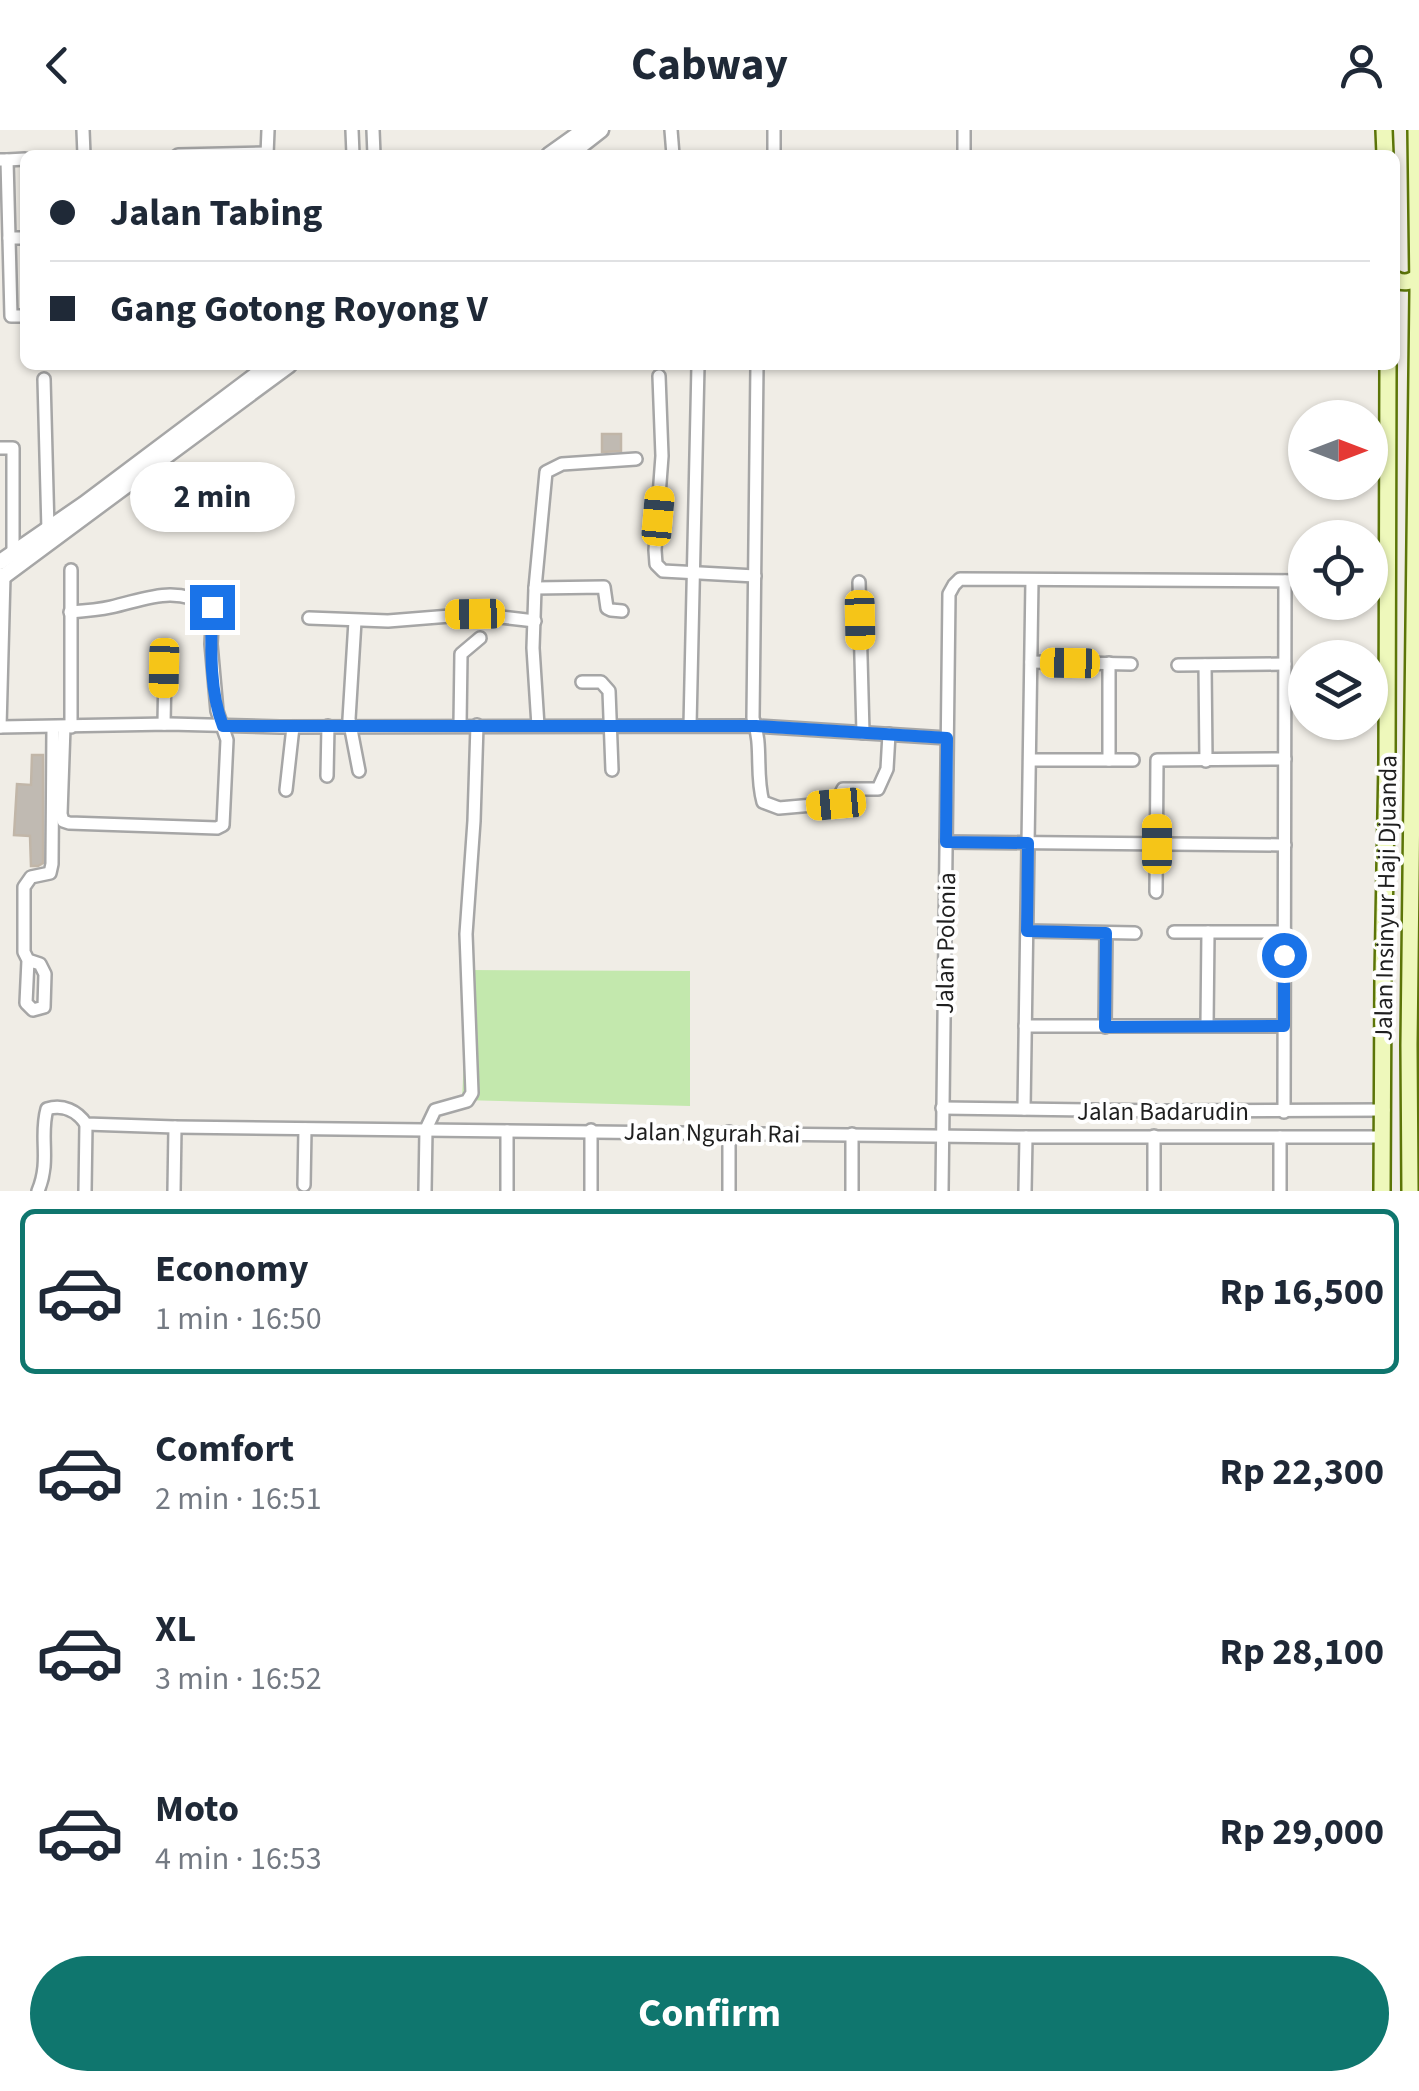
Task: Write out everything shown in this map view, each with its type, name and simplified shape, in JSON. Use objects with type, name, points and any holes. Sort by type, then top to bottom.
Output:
[{"type":"main road","name":"Jalan Insinyur Haji Djuanda","points":[[1410,1191],[1416,813],[1412,791],[1416,130]]},
{"type":"main road","name":"Jalan Insinyur Haji Djuanda","points":[[1388,370],[1388,520]]},
{"type":"main road","name":"Jalan Insinyur Haji Djuanda","points":[[1382,1191],[1388,620]]},
{"type":"main road","points":[[1387,760],[1413,761]]},
{"type":"main road","points":[[1386,791],[1412,791]]},
{"type":"street","points":[[557,150],[584,130]]},
{"type":"street","points":[[575,150],[601,130]]},
{"type":"street","points":[[4,160],[9,238],[5,317]]},
{"type":"street","points":[[9,238],[20,238]]},
{"type":"street","points":[[4,567],[48,530],[87,508],[263,370]]},
{"type":"street","points":[[4,567],[282,370]]},
{"type":"street","points":[[690,726],[698,370]]},
{"type":"street","points":[[758,370],[752,718],[759,736],[758,784],[763,802],[780,808],[836,804],[843,789],[878,789],[887,769],[889,734]]},
{"type":"street","points":[[659,376],[662,456],[656,564],[663,571],[755,576]]},
{"type":"street","points":[[44,379],[48,530]]},
{"type":"street","points":[[0,448],[13,448],[4,567],[0,727],[756,726],[947,738]]},
{"type":"street","points":[[538,726],[533,648],[546,472],[562,464],[636,458]]},
{"type":"street","points":[[28,960],[24,952],[24,886],[31,877],[50,872],[52,864],[71,570]]},
{"type":"street","name":"Jalan Polonia","points":[[942,1191],[949,594],[960,580],[1032,580]]},
{"type":"street","points":[[1024,1109],[1032,580],[1288,582]]},
{"type":"street","points":[[860,582],[863,733]]},
{"type":"street","points":[[1284,1112],[1285,582]]},
{"type":"street","points":[[535,588],[604,586],[607,608],[622,611]]},
{"type":"street","points":[[63,727],[64,821],[150,827],[222,826],[227,740],[217,710],[212,607],[197,599],[160,594],[106,608],[70,612]]},
{"type":"street","points":[[309,618],[388,622],[475,614],[534,621]]},
{"type":"street","points":[[355,621],[348,720],[358,771]]},
{"type":"street","points":[[460,725],[460,654],[480,638]]},
{"type":"street","points":[[1031,662],[1131,664]]},
{"type":"street","points":[[1109,664],[1110,760]]},
{"type":"street","points":[[1178,664],[1285,664]]},
{"type":"street","points":[[1205,665],[1206,761]]},
{"type":"street","points":[[164,668],[164,724]]},
{"type":"street","points":[[582,682],[601,682],[610,691],[612,770]]},
{"type":"street","points":[[425,1191],[426,1135],[436,1110],[467,1101],[472,1092],[466,934],[477,725]]},
{"type":"street","points":[[327,776],[328,726]]},
{"type":"street","points":[[286,790],[293,727]]},
{"type":"street","points":[[1030,760],[1133,760]]},
{"type":"street","points":[[1156,892],[1157,760],[1285,760]]},
{"type":"street","points":[[946,842],[1285,845]]},
{"type":"street","points":[[1027,931],[1135,933]]},
{"type":"street","points":[[1174,932],[1284,932]]},
{"type":"street","points":[[1207,1025],[1208,932]]},
{"type":"street","points":[[1105,1027],[1106,933]]},
{"type":"street","points":[[1025,1026],[1284,1026]]},
{"type":"street","name":"Jalan Ngurah Rai","points":[[38,1191],[46,1160],[47,1109],[62,1108],[80,1116],[86,1124],[426,1135],[591,1130],[1026,1137],[1383,1137]]},
{"type":"street","name":"Jalan Badarudin","points":[[942,1108],[1384,1110]]},
{"type":"street","points":[[85,1191],[86,1124]]},
{"type":"street","points":[[174,1191],[175,1127]]},
{"type":"street","points":[[304,1185],[305,1130]]},
{"type":"street","points":[[591,1130],[591,1191]]},
{"type":"street","points":[[508,1131],[508,1191]]},
{"type":"street","points":[[729,1132],[729,1191]]},
{"type":"street","points":[[852,1134],[852,1191]]},
{"type":"street","points":[[1154,1136],[1154,1191]]},
{"type":"street","points":[[1026,1137],[1026,1191]]},
{"type":"street","points":[[1280,1137],[1280,1191]]},
{"type":"green space","points":[[468,970],[690,971],[690,1106],[462,1100]]},
{"type":"building","points":[[602,434],[621,434],[621,451],[602,452]]},
{"type":"building","points":[[32,755],[43,755],[43,863],[38,866],[31,866],[30,836],[14,835],[17,784],[31,785]]},
{"type":"route","points":[[212,607],[217,710],[223,726],[756,726],[947,738],[946,842],[1028,843],[1027,931],[1106,933],[1105,1027],[1284,1026],[1284,955]]}]
